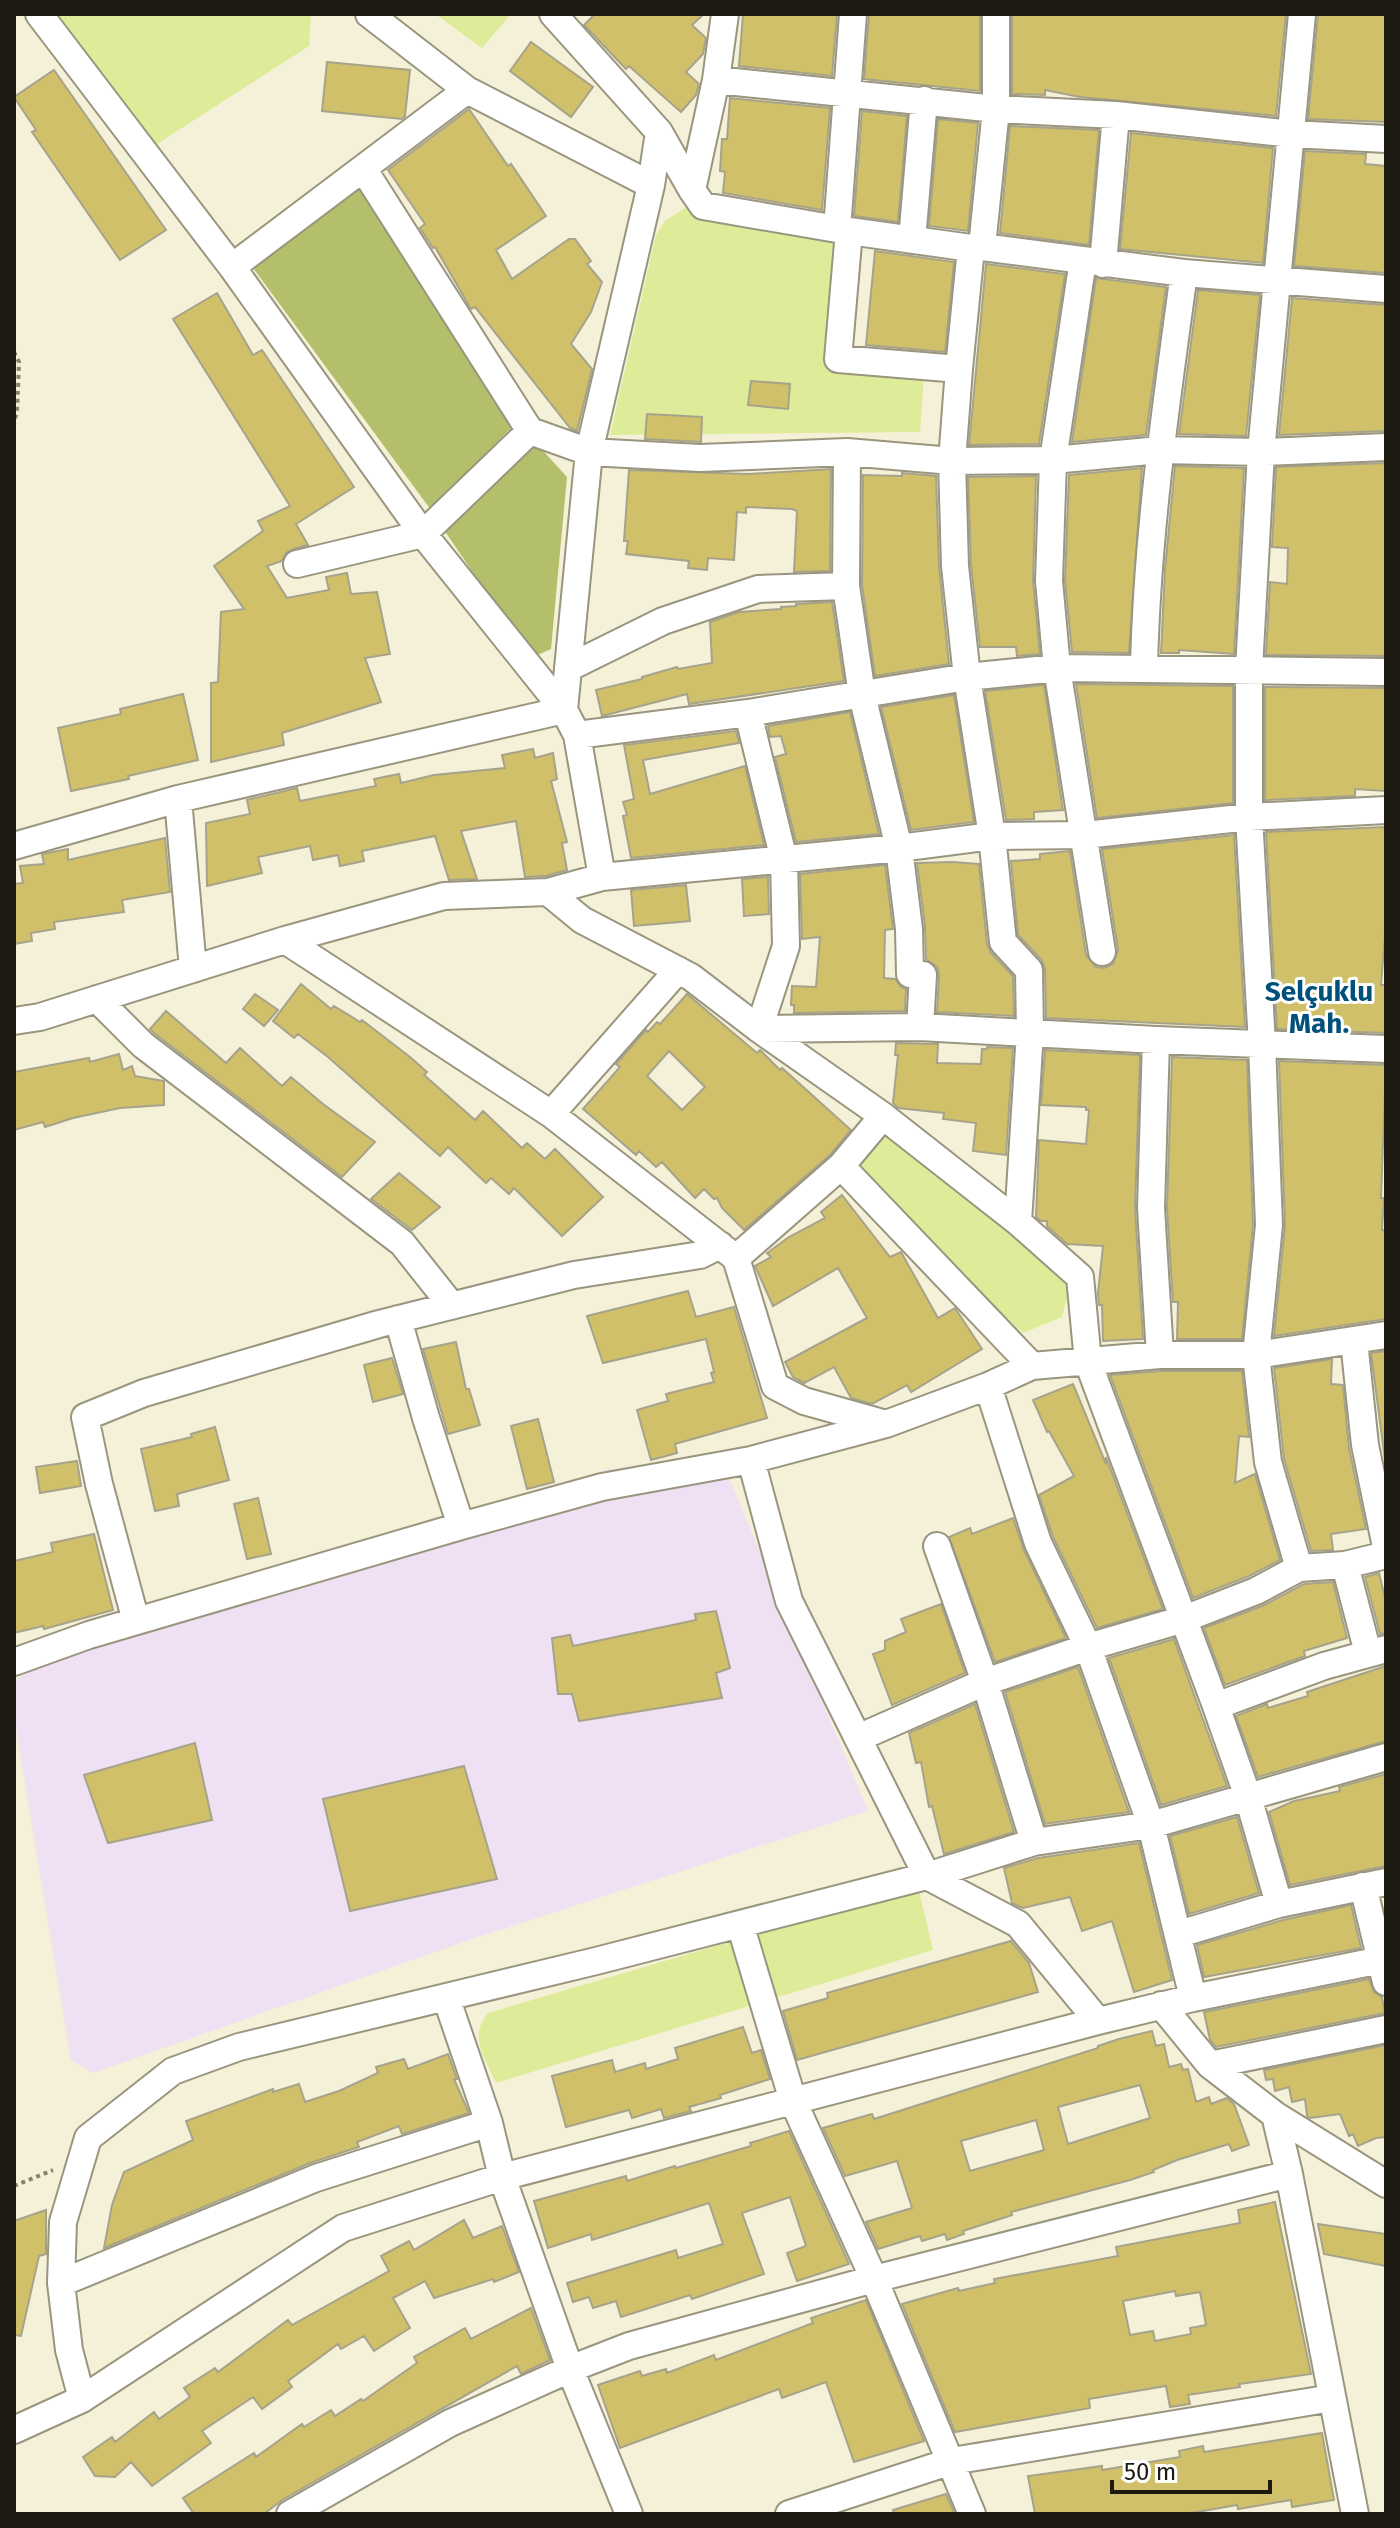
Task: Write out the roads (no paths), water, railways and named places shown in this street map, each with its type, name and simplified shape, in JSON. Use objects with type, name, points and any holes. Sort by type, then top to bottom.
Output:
[{"type":"street","points":[[39,14],[232,267],[423,534],[564,710],[577,735],[602,877]]},
{"type":"street","points":[[369,14],[467,90],[651,185]]},
{"type":"street","points":[[553,14],[659,132],[703,206],[912,240],[1093,262],[1277,282],[1386,289]]},
{"type":"street","points":[[692,190],[716,80],[725,14]]},
{"type":"street","points":[[853,14],[838,359],[959,369]]},
{"type":"street","points":[[996,14],[996,109],[959,369],[952,461],[955,566],[967,677],[992,836],[1003,942],[1029,970],[1030,1032],[1018,1222]]},
{"type":"street","points":[[1299,1568],[1268,1462],[1256,1355],[1269,1225],[1249,817],[1249,669],[1261,452],[1302,14]]},
{"type":"street","points":[[716,80],[996,109],[1116,115],[1292,134],[1386,139]]},
{"type":"street","points":[[232,267],[467,90]]},
{"type":"street","points":[[912,240],[924,100]]},
{"type":"street","points":[[1102,952],[1057,668],[1049,581],[1053,460],[1093,262],[1116,115]]},
{"type":"street","points":[[564,710],[589,452],[651,185],[659,132]]},
{"type":"street","points":[[364,170],[530,431],[589,452],[700,458],[847,452],[952,461],[1053,460],[1160,450],[1261,452],[1386,447]]},
{"type":"street","points":[[1144,667],[1146,584],[1184,273]]},
{"type":"street","points":[[297,564],[423,534],[530,431]]},
{"type":"street","points":[[847,452],[846,586],[862,695],[899,848],[909,929],[910,974],[923,975],[920,1027]]},
{"type":"street","points":[[568,668],[663,621],[758,589],[846,586]]},
{"type":"street","points":[[577,735],[748,713],[967,677],[1057,668],[1386,672]]},
{"type":"street","points":[[14,846],[178,799],[564,710]]},
{"type":"street","points":[[748,713],[784,860],[786,946],[759,1029]]},
{"type":"street","points":[[178,799],[193,969]]},
{"type":"street","points":[[14,1021],[40,1017],[285,940],[444,896],[548,892],[602,877],[992,836],[1085,835],[1249,817],[1386,810]]},
{"type":"street","points":[[548,892],[582,920],[678,970],[883,1116],[1018,1222],[1080,1277],[1088,1362],[1216,1706],[1248,1797],[1279,1904]]},
{"type":"street","points":[[285,940],[551,1114],[728,1251],[775,1386],[804,1401],[886,1424]]},
{"type":"street","points":[[551,1114],[678,970]]},
{"type":"street","points":[[97,999],[143,1045],[402,1243],[452,1306]]},
{"type":"street","points":[[759,1029],[920,1027],[1386,1049]]},
{"type":"street","points":[[1156,1040],[1151,1208],[1160,1355]]},
{"type":"street","points":[[136,1621],[99,1484],[85,1417],[144,1393],[398,1319],[574,1275],[728,1251],[841,1166],[883,1116]]},
{"type":"street","points":[[841,1166],[1032,1366]]},
{"type":"street","points":[[398,1319],[461,1526]]},
{"type":"street","points":[[14,1662],[136,1621],[602,1487],[751,1460],[886,1424],[1032,1366],[1160,1355],[1256,1355],[1386,1335]]},
{"type":"street","points":[[1354,1341],[1365,1445],[1386,1547]]},
{"type":"street","points":[[988,1386],[1038,1543],[1088,1647],[1151,1825],[1193,1998]]},
{"type":"street","points":[[751,1460],[789,1601],[927,1876],[1018,1924],[1098,2021]]},
{"type":"street","points":[[937,1546],[985,1682],[1034,1842]]},
{"type":"street","points":[[858,1738],[985,1682],[1184,1619],[1256,1591],[1299,1568],[1345,1565],[1386,1555]]},
{"type":"street","points":[[1216,1706],[1324,1666],[1377,1651],[1345,1565]]},
{"type":"street","points":[[82,2399],[69,2350],[61,2283],[63,2222],[88,2138],[173,2071],[239,2047],[497,1987],[927,1876],[1034,1842],[1151,1825],[1386,1757]]},
{"type":"street","points":[[14,2430],[82,2399],[343,2228],[502,2177],[1161,2005],[1384,1967],[1375,1884],[1279,1904],[1179,1934]]},
{"type":"street","points":[[740,1924],[793,2101],[874,2279],[972,2514]]},
{"type":"street","points":[[446,1997],[489,2123],[502,2177],[570,2369],[629,2514]]},
{"type":"street","points":[[1161,2005],[1210,2065],[1275,2115],[1386,2184]]},
{"type":"street","points":[[1210,2065],[1386,2029]]},
{"type":"street","points":[[1275,2115],[1355,2514]]},
{"type":"street","points":[[61,2283],[316,2178],[489,2123]]},
{"type":"street","points":[[290,2514],[450,2423],[629,2346],[874,2279],[1289,2174]]},
{"type":"street","points":[[789,2514],[952,2461],[1332,2398]]},
{"type":"district","name":"Selçuklu Mah.","points":[[1319,1007]]}]
